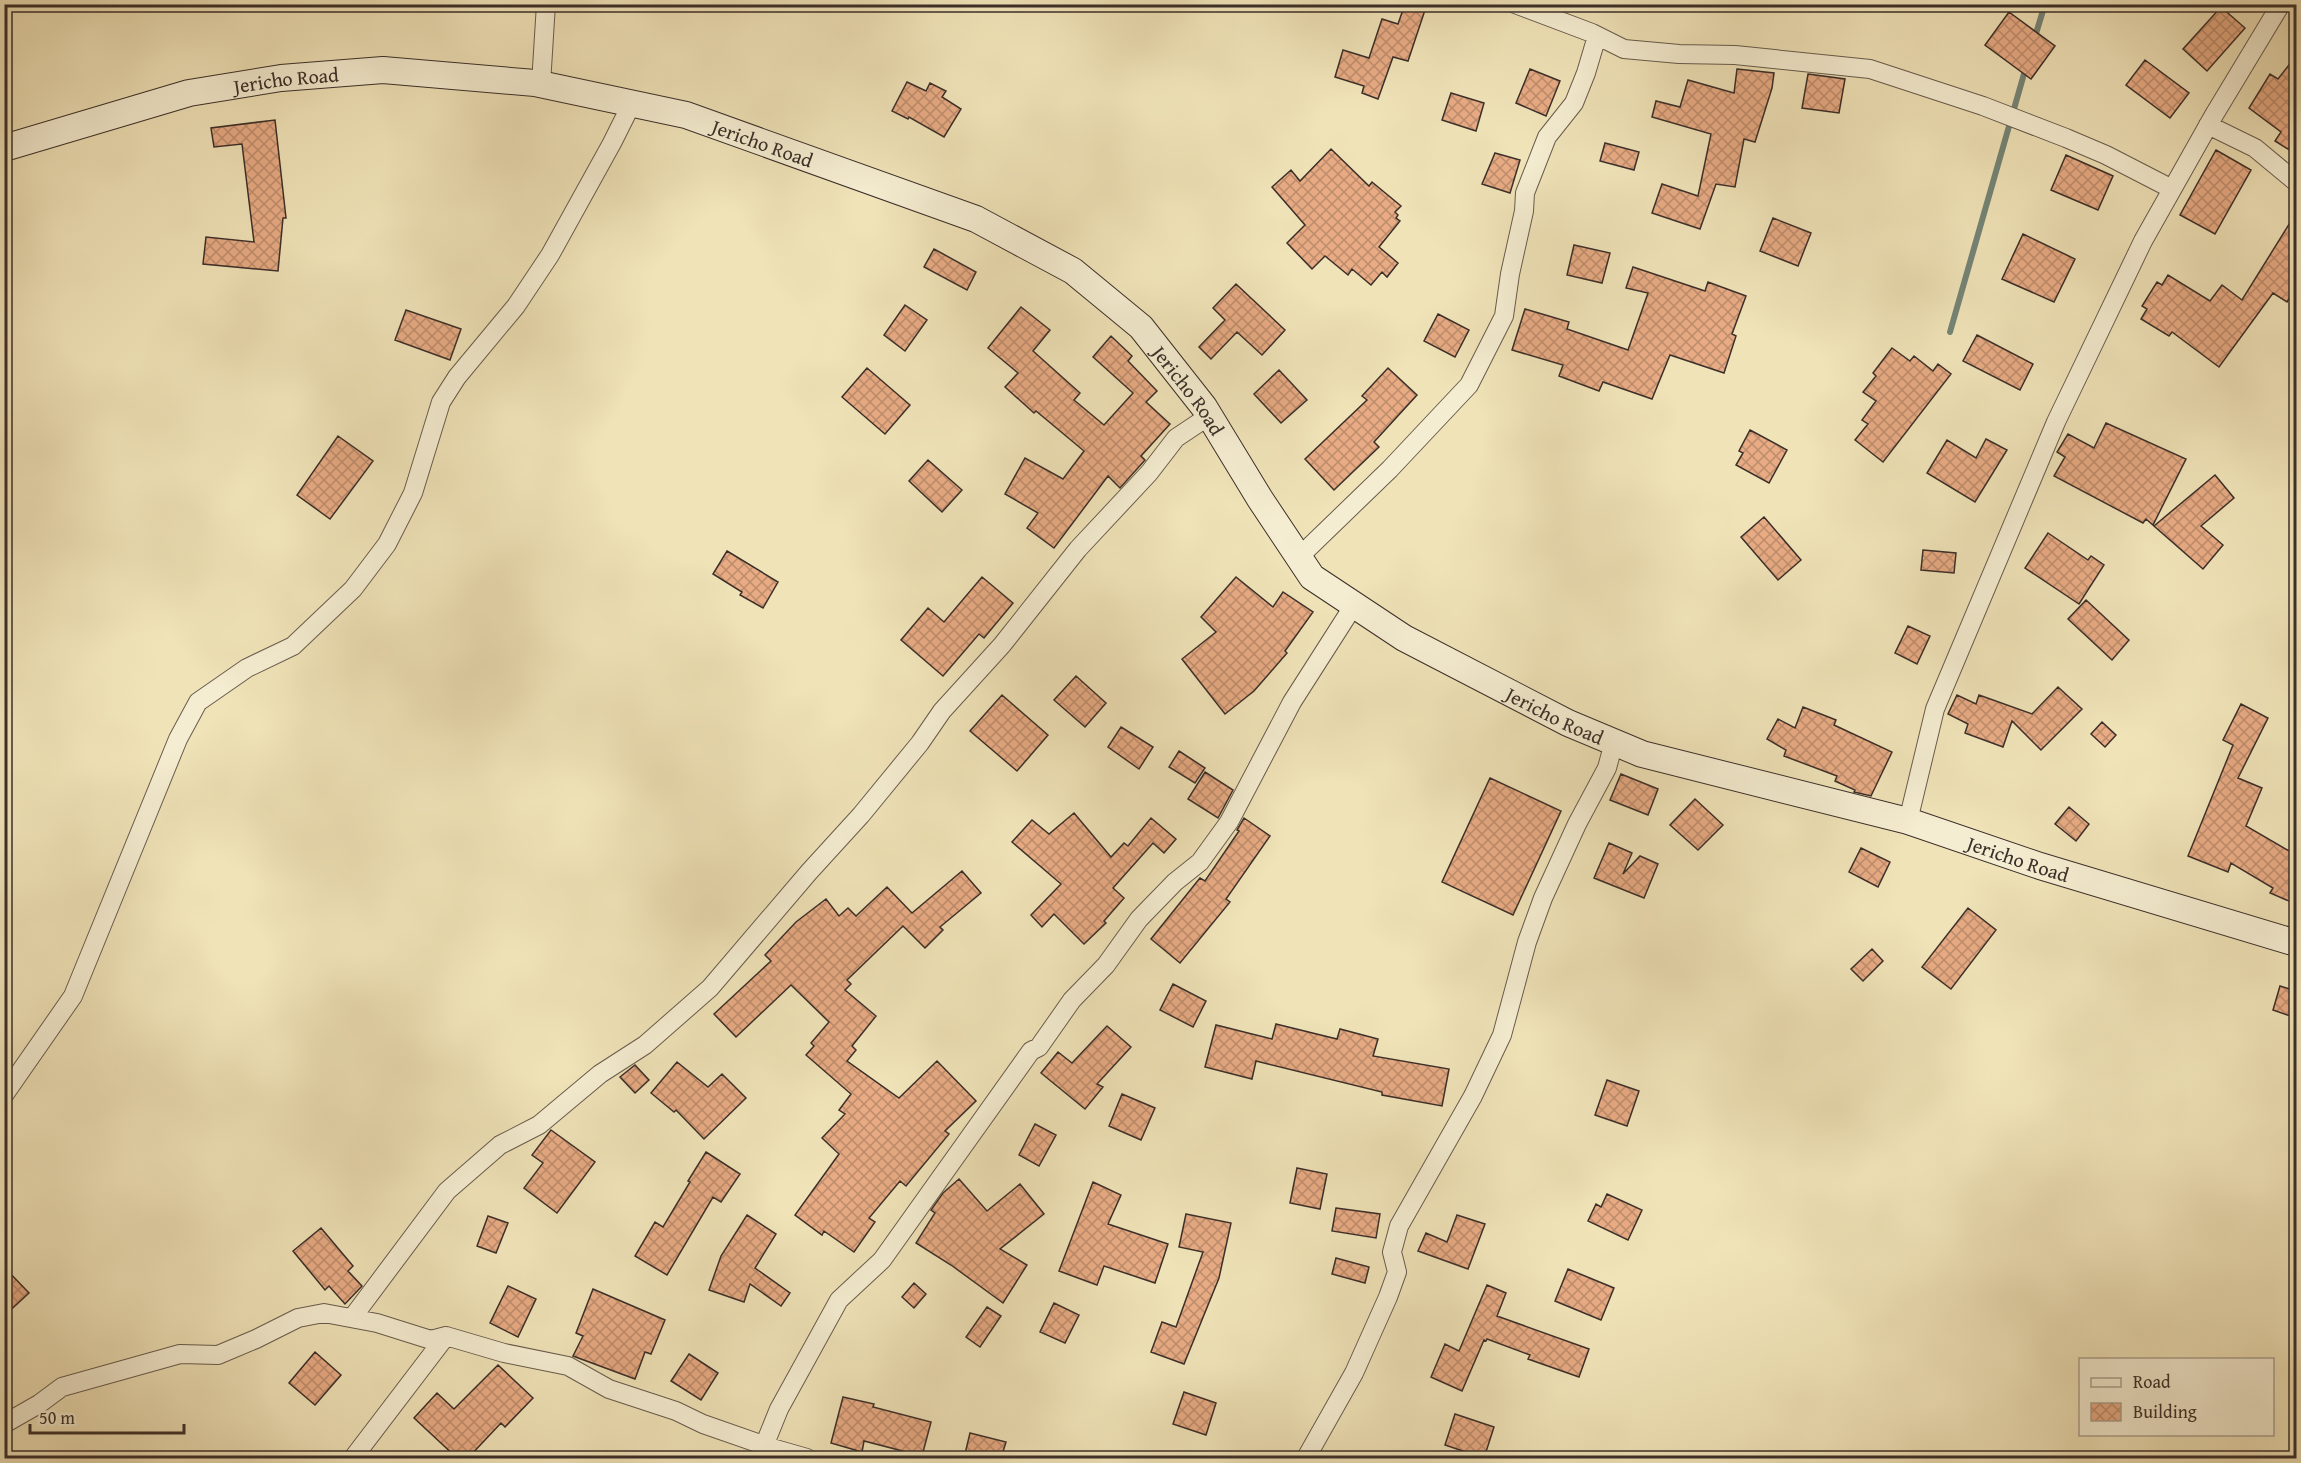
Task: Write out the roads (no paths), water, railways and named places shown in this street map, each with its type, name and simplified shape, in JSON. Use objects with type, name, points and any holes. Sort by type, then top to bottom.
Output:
[{"type":"street","points":[[541,84],[546,4]]},
{"type":"street","points":[[1515,4],[1624,49],[1735,56],[1870,69],[1983,106],[2066,138],[2172,189]]},
{"type":"street","points":[[1908,821],[1935,709],[2056,422],[2143,241],[2208,125],[2281,4]]},
{"type":"street","points":[[1299,557],[1390,469],[1469,386],[1504,316],[1510,274],[1524,211],[1525,193],[1547,137],[1574,103],[1597,36]]},
{"type":"street","name":"Jericho Road","points":[[4,148],[189,93],[281,78],[383,70],[541,84],[686,115],[976,219],[1073,271],[1141,327],[1209,416],[1312,577],[1404,638],[1568,723],[1642,754],[1908,821],[2040,866],[2296,943]]},
{"type":"street","points":[[4,1095],[73,996],[178,739],[198,702],[247,668],[293,646],[353,589],[387,544],[413,493],[441,402],[457,378],[516,306],[550,255],[632,103]]},
{"type":"street","points":[[2208,125],[2255,148],[2296,182]]},
{"type":"street","points":[[352,1318],[447,1191],[500,1145],[539,1125],[600,1074],[645,1045],[710,988],[861,815],[920,743],[942,711],[1002,645],[1078,549],[1149,473],[1176,438],[1209,416]]},
{"type":"street","points":[[764,1446],[779,1409],[839,1300],[882,1260],[1031,1051],[1039,1047],[1072,1000],[1106,965],[1140,919],[1175,882],[1200,862],[1229,822],[1292,702],[1354,604]]},
{"type":"street","points":[[1306,1458],[1354,1373],[1388,1297],[1397,1272],[1392,1252],[1399,1226],[1473,1096],[1502,1035],[1527,942],[1543,898],[1577,824],[1607,768],[1614,742]]},
{"type":"street","points":[[4,1424],[63,1387],[180,1354],[218,1355],[298,1318],[324,1313],[377,1323],[431,1340],[446,1336],[504,1353],[568,1366],[609,1389],[676,1411],[703,1424],[764,1446],[807,1458]]},
{"type":"street","points":[[353,1458],[446,1336]]},
{"type":"waterway","points":[[2034,40],[2045,4]]},
{"type":"waterway","points":[[1950,332],[2026,67]]}]
